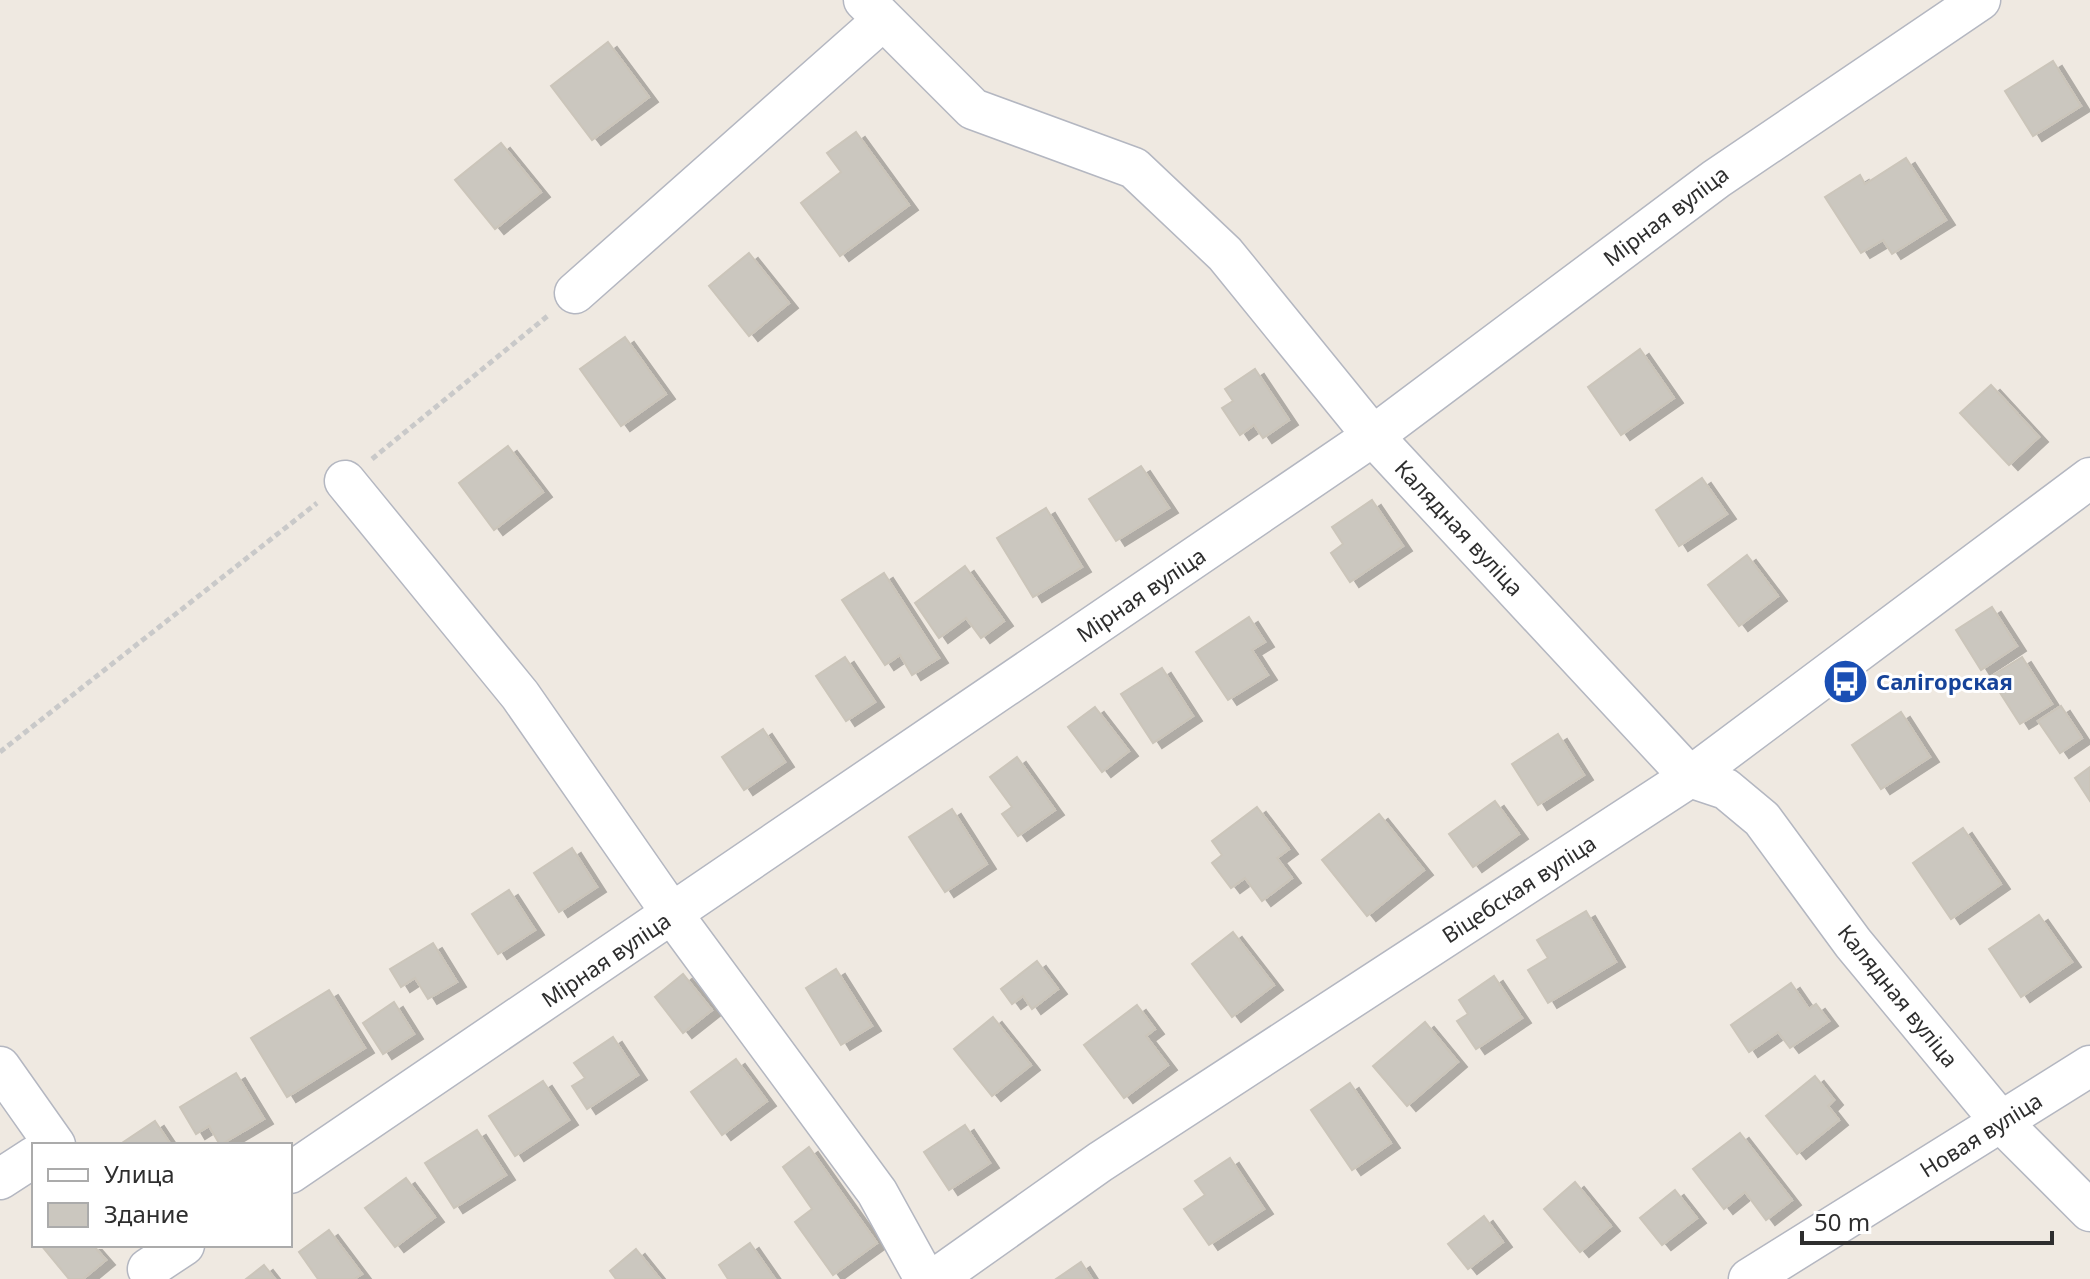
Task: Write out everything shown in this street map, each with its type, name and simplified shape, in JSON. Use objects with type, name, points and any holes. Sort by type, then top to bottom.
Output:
[{"type":"street","name":"Мірная вуліца","points":[[292,1172],[1373,436],[1716,179],[1980,0]]},
{"type":"street","name":"Калядная вуліца","points":[[873,11],[973,109],[1134,168],[1225,254],[1373,436],[1690,777],[1726,789],[1762,819],[1853,943],[2002,1123],[2090,1211]]},
{"type":"street","points":[[575,293],[873,11]]},
{"type":"street","name":"Віцебская вуліца","points":[[935,1279],[1100,1162],[1690,777],[2090,478]]},
{"type":"street","points":[[345,481],[520,695],[673,915],[877,1192],[925,1279]]},
{"type":"street","name":"Новая вуліца","points":[[1749,1279],[2090,1066]]},
{"type":"street","points":[[0,1067],[53,1143]]},
{"type":"street","points":[[0,1179],[32,1158]]},
{"type":"street","points":[[145,1264],[180,1247]]},
{"type":"path","points":[[0,752],[345,481],[575,293]]},
{"type":"building","points":[[608,42],[649,97],[592,140],[551,86]]},
{"type":"building","points":[[2053,61],[2081,106],[2033,136],[2005,91]]},
{"type":"building","points":[[856,132],[909,205],[840,256],[801,203],[841,172],[827,153]]},
{"type":"building","points":[[501,143],[541,192],[495,229],[455,180]]},
{"type":"building","points":[[1906,158],[1946,220],[1892,254],[1883,240],[1861,253],[1825,197],[1860,175],[1865,184]]},
{"type":"building","points":[[749,253],[789,303],[749,336],[709,286]]},
{"type":"building","points":[[625,337],[666,394],[621,426],[580,369]]},
{"type":"building","points":[[1640,349],[1674,398],[1621,435],[1588,387]]},
{"type":"building","points":[[1255,369],[1289,420],[1263,438],[1254,425],[1240,435],[1222,408],[1233,401],[1225,389]]},
{"type":"building","points":[[1991,385],[2039,437],[2009,465],[1960,413]]},
{"type":"building","points":[[508,446],[543,492],[494,530],[459,483]]},
{"type":"building","points":[[1141,466],[1169,508],[1116,541],[1089,499]]},
{"type":"building","points":[[1702,478],[1727,514],[1679,546],[1656,510]]},
{"type":"building","points":[[1372,500],[1403,546],[1350,582],[1331,553],[1343,544],[1332,527]]},
{"type":"building","points":[[1046,508],[1082,567],[1033,597],[997,538]]},
{"type":"building","points":[[1747,555],[1778,596],[1739,626],[1708,585]]},
{"type":"building","points":[[965,566],[1004,621],[981,638],[966,618],[939,638],[915,603]]},
{"type":"building","points":[[884,573],[939,658],[912,675],[900,655],[885,665],[842,600]]},
{"type":"building","points":[[1992,607],[2017,646],[1981,670],[1956,630]]},
{"type":"building","points":[[1249,617],[1265,642],[1252,650],[1268,675],[1228,700],[1196,652]]},
{"type":"building","points":[[845,657],[875,702],[846,721],[816,676]]},
{"type":"building","points":[[2022,657],[2052,704],[2020,724],[1990,677]]},
{"type":"building","points":[[1162,668],[1193,716],[1153,743],[1121,694]]},
{"type":"building","points":[[2061,706],[2082,738],[2060,753],[2038,721]]},
{"type":"building","points":[[1095,707],[1129,751],[1102,772],[1068,727]]},
{"type":"building","points":[[1901,712],[1930,757],[1881,789],[1852,745]]},
{"type":"building","points":[[763,729],[785,762],[744,790],[722,757]]},
{"type":"building","points":[[1558,734],[1584,775],[1538,805],[1512,764]]},
{"type":"building","points":[[1017,757],[1055,810],[1018,836],[1002,814],[1012,807],[990,777]]},
{"type":"building","points":[[2090,767],[2090,801],[2075,778]]},
{"type":"building","points":[[1495,801],[1519,834],[1473,867],[1449,834]]},
{"type":"building","points":[[1257,807],[1289,849],[1277,858],[1292,878],[1262,901],[1245,878],[1231,888],[1212,863],[1222,855],[1212,841]]},
{"type":"building","points":[[952,809],[987,864],[945,892],[909,837]]},
{"type":"building","points":[[1379,814],[1424,870],[1367,916],[1322,860]]},
{"type":"building","points":[[1963,828],[2001,884],[1951,919],[1913,863]]},
{"type":"building","points":[[572,848],[597,887],[559,912],[534,873]]},
{"type":"building","points":[[509,890],[535,930],[498,954],[472,914]]},
{"type":"building","points":[[1586,911],[1616,962],[1548,1003],[1528,970],[1548,958],[1537,940]]},
{"type":"building","points":[[2039,915],[2072,962],[2021,997],[1989,949]]},
{"type":"building","points":[[1233,932],[1274,985],[1232,1017],[1192,964]]},
{"type":"building","points":[[433,943],[457,982],[428,999],[415,978],[401,987],[390,969]]},
{"type":"building","points":[[1037,961],[1058,989],[1032,1009],[1023,996],[1012,1004],[1001,989]]},
{"type":"building","points":[[836,969],[872,1026],[841,1045],[806,988]]},
{"type":"building","points":[[683,974],[712,1010],[683,1033],[655,997]]},
{"type":"building","points":[[1494,976],[1522,1018],[1476,1049],[1457,1021],[1468,1014],[1459,1000]]},
{"type":"building","points":[[1791,983],[1809,1009],[1816,1004],[1829,1021],[1790,1048],[1778,1032],[1749,1052],[1731,1025]]},
{"type":"building","points":[[329,990],[365,1048],[287,1097],[251,1038]]},
{"type":"building","points":[[394,1002],[414,1034],[383,1054],[363,1023]]},
{"type":"building","points":[[1137,1005],[1155,1029],[1146,1036],[1168,1065],[1124,1098],[1084,1045]]},
{"type":"building","points":[[993,1017],[1031,1065],[992,1096],[954,1049]]},
{"type":"building","points":[[1425,1022],[1458,1062],[1407,1106],[1373,1066]]},
{"type":"building","points":[[613,1037],[638,1075],[587,1109],[572,1086],[585,1078],[574,1063]]},
{"type":"building","points":[[736,1059],[767,1101],[722,1135],[691,1092]]},
{"type":"building","points":[[236,1073],[264,1119],[219,1143],[209,1126],[196,1134],[180,1107]]},
{"type":"building","points":[[1815,1076],[1834,1100],[1828,1106],[1839,1120],[1797,1154],[1766,1116]]},
{"type":"building","points":[[543,1081],[569,1120],[515,1156],[489,1116]]},
{"type":"building","points":[[1350,1083],[1391,1143],[1352,1170],[1311,1110]]},
{"type":"building","points":[[155,1121],[170,1143],[122,1143]]},
{"type":"building","points":[[965,1125],[990,1163],[949,1190],[924,1152]]},
{"type":"building","points":[[477,1130],[506,1175],[454,1208],[425,1163]]},
{"type":"building","points":[[1740,1133],[1792,1200],[1766,1220],[1745,1192],[1724,1209],[1693,1169]]},
{"type":"building","points":[[809,1147],[877,1243],[833,1275],[795,1222],[812,1209],[783,1167]]},
{"type":"building","points":[[1230,1158],[1264,1209],[1209,1245],[1184,1209],[1205,1195],[1195,1181]]},
{"type":"building","points":[[406,1178],[435,1217],[395,1247],[365,1208]]},
{"type":"building","points":[[1575,1182],[1611,1226],[1580,1252],[1544,1209]]},
{"type":"building","points":[[1675,1190],[1697,1218],[1662,1245],[1640,1218]]},
{"type":"building","points":[[1484,1216],[1503,1242],[1468,1269],[1448,1244]]},
{"type":"building","points":[[329,1230],[362,1274],[354,1279],[318,1279],[299,1252]]},
{"type":"building","points":[[750,1243],[775,1279],[728,1279],[719,1265]]},
{"type":"building","points":[[43,1247],[95,1247],[106,1260],[83,1279],[69,1279]]},
{"type":"building","points":[[636,1249],[660,1279],[616,1279],[610,1271]]},
{"type":"building","points":[[1081,1262],[1092,1279],[1056,1279]]},
{"type":"building","points":[[264,1265],[275,1279],[246,1279]]},
{"type":"place","name":"Салігорская","points":[[1845,682]]}]
